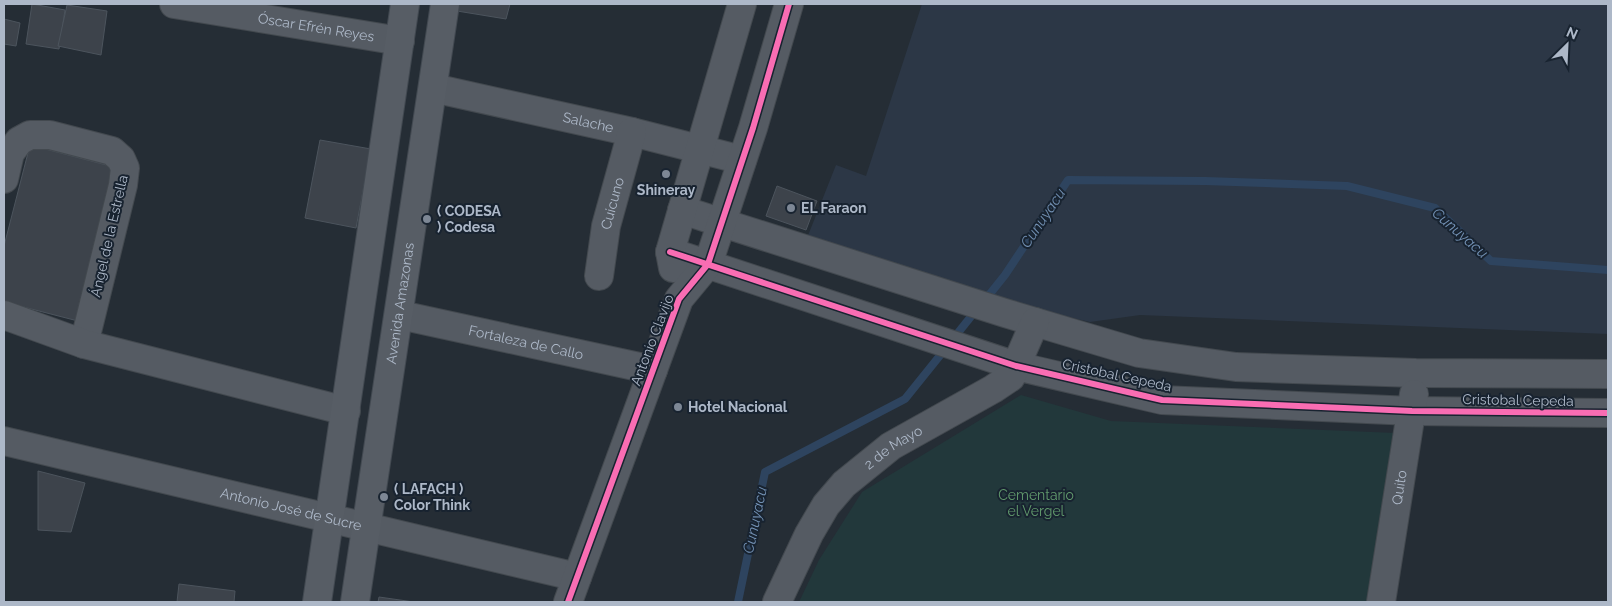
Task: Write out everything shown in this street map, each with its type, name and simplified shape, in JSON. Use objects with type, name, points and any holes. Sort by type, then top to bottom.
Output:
[{"type":"main road","points":[[317,602],[405,4]]},
{"type":"main road","name":"Avenida Amazonas","points":[[355,602],[400,315],[445,4]]},
{"type":"street","name":"Óscar Efrén Reyes","points":[[174,4],[400,41]]},
{"type":"street","name":"Antonio Clavijo","points":[[679,299],[670,252],[742,4]]},
{"type":"street","name":"Antonio Clavijo","points":[[568,602],[679,299],[708,264],[742,160],[789,4]]},
{"type":"street","name":"Salache","points":[[433,88],[701,148],[742,160]]},
{"type":"street","name":"Cuicuno","points":[[599,276],[606,226],[632,132]]},
{"type":"street","name":"Ángel de la Estrella","points":[[4,179],[10,153],[19,141],[30,135],[50,135],[112,151],[121,159],[125,168],[123,185],[84,344]]},
{"type":"street","name":"Cristobal Cepeda","points":[[682,210],[1005,314],[1139,353],[1236,367],[1416,373],[1608,374]]},
{"type":"street","name":"Cristobal Cepeda","points":[[670,252],[1016,366],[1162,400],[1412,411],[1608,413]]},
{"type":"street","points":[[4,314],[84,344],[346,411]]},
{"type":"street","name":"Fortaleza de Callo","points":[[400,315],[653,370]]},
{"type":"street","name":"2 de Mayo","points":[[777,602],[826,505],[844,484],[891,446],[1011,377],[1035,322]]},
{"type":"street","name":"Quito","points":[[1381,602],[1412,411],[1416,373]]},
{"type":"street","name":"Antonio José de Sucre","points":[[4,441],[366,525],[577,577]]},
{"type":"shaded area","points":[[922,4],[1608,4],[1608,334],[1140,315],[1090,322],[973,295],[807,238],[836,165],[866,176]]},
{"type":"green space","name":"Cementario el Vergel","points":[[1021,395],[1111,421],[1396,433],[1368,602],[799,602],[819,560],[862,492]]},
{"type":"building","points":[[32,4],[65,10],[59,49],[26,44]]},
{"type":"building","points":[[458,4],[510,4],[506,19],[457,11]]},
{"type":"building","points":[[67,5],[107,11],[101,55],[58,46]]},
{"type":"building","points":[[4,19],[20,23],[16,46],[4,44]]},
{"type":"building","points":[[320,140],[371,149],[356,228],[305,218]]},
{"type":"building","points":[[30,145],[118,168],[78,321],[4,302],[4,246]]},
{"type":"building","name":"EL Faraon","points":[[777,186],[817,201],[806,230],[766,216]]},
{"type":"building","points":[[38,471],[85,483],[71,532],[38,530]]},
{"type":"building","points":[[179,584],[235,591],[234,602],[177,602]]},
{"type":"building","points":[[379,597],[414,602],[378,602]]},
{"type":"waterway","name":"Cunuyacu","points":[[985,300],[1005,275],[1068,180],[1205,181],[1347,186],[1435,208],[1491,261],[1608,270]]},
{"type":"waterway","name":"Cunuyacu","points":[[953,339],[977,309]]},
{"type":"waterway","name":"Cunuyacu","points":[[738,602],[765,472],[905,399],[946,348]]},
{"type":"cycle path","points":[[568,602],[679,299],[708,264],[753,128],[789,4]]},
{"type":"cycle path","points":[[670,252],[1016,366],[1162,400],[1412,411],[1608,413]]},
{"type":"place","name":"Shineray","points":[[666,174]]},
{"type":"place","name":"EL Faraon","points":[[791,208]]},
{"type":"place","name":"( CODESA ) Codesa","points":[[427,219]]},
{"type":"place","name":"Hotel Nacional","points":[[678,407]]},
{"type":"place","name":"( LAFACH ) Color Think","points":[[384,497]]}]
